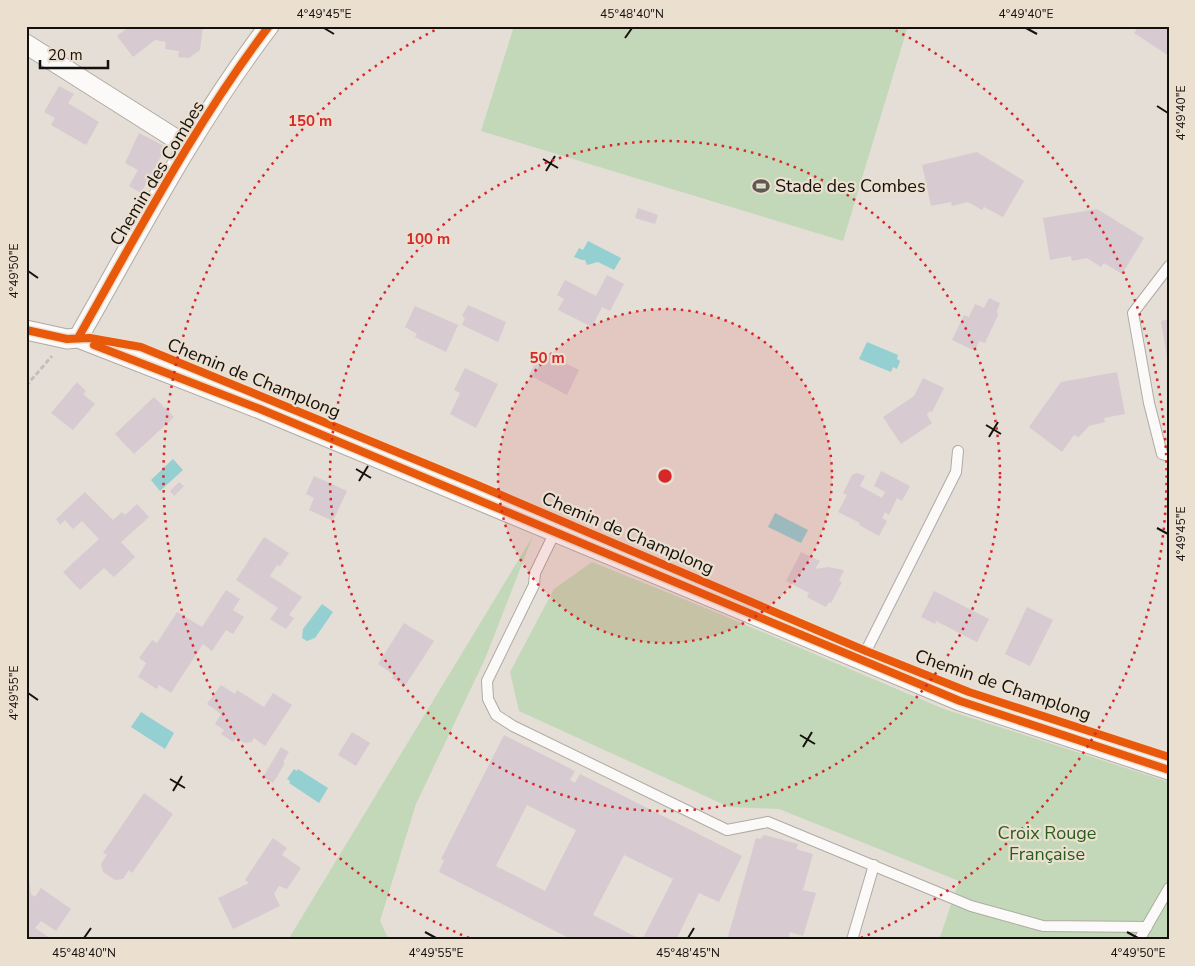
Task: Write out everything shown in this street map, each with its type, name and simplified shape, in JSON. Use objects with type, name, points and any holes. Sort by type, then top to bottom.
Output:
[{"type":"street","name":"Chemin des Combes","points":[[72,338],[187,146],[269,26]]},
{"type":"street","points":[[26,44],[187,146]]},
{"type":"street","name":"Chemin de Champlong","points":[[26,330],[72,338],[260,410],[960,701],[1169,770]]},
{"type":"lane","points":[[1169,266],[1133,313],[1149,403],[1162,454],[1169,456]]},
{"type":"lane","points":[[861,661],[956,472],[958,451]]},
{"type":"lane","points":[[555,532],[534,573],[534,585],[488,681],[488,699],[496,715],[513,726],[727,830],[768,822],[972,906],[1043,926],[1147,927]]},
{"type":"lane","points":[[852,940],[874,865]]},
{"type":"lane","points":[[1139,940],[1169,888]]},
{"type":"path","points":[[26,386],[72,338]]},
{"type":"green space","name":"Stade des Combes","points":[[514,26],[908,26],[843,241],[481,131]]},
{"type":"green space","points":[[533,536],[485,659],[416,804],[380,921],[389,940],[288,940]]},
{"type":"green space","name":"Croix Rouge Française","points":[[592,562],[944,709],[1169,782],[1169,934],[1166,940],[939,940],[959,881],[779,809],[729,807],[519,711],[510,672],[554,589]]},
{"type":"water","points":[[588,241],[621,258],[614,270],[598,262],[587,265],[585,260],[574,257],[579,248],[583,250]]},
{"type":"water","points":[[867,342],[898,355],[897,359],[900,361],[897,369],[893,367],[891,372],[859,359]]},
{"type":"water","points":[[173,459],[183,470],[160,491],[151,480]]},
{"type":"water","points":[[775,513],[808,530],[801,543],[768,527]]},
{"type":"water","points":[[322,604],[333,612],[315,638],[307,641],[302,638],[303,629]]},
{"type":"water","points":[[141,712],[174,733],[165,749],[131,727]]},
{"type":"water","points":[[294,769],[297,771],[298,769],[328,788],[319,803],[289,783],[290,781],[287,779]]},
{"type":"building","points":[[130,26],[203,26],[200,50],[189,58],[178,57],[179,51],[165,49],[166,42],[155,40],[133,57],[117,36]]},
{"type":"building","points":[[1139,26],[1169,26],[1169,56],[1134,33]]},
{"type":"building","points":[[59,86],[74,94],[68,103],[99,122],[86,145],[51,125],[55,118],[44,112]]},
{"type":"building","points":[[139,133],[166,147],[141,193],[129,186],[138,170],[125,163]]},
{"type":"building","points":[[977,152],[1024,181],[1003,217],[984,207],[982,210],[968,202],[952,206],[951,202],[931,206],[922,165]]},
{"type":"building","points":[[638,208],[658,215],[655,224],[635,218]]},
{"type":"building","points":[[1097,209],[1144,238],[1122,274],[1104,263],[1101,267],[1087,258],[1072,261],[1071,256],[1050,260],[1043,218]]},
{"type":"building","points":[[607,275],[624,284],[610,311],[602,307],[592,327],[558,310],[564,299],[557,295],[565,280],[596,296]]},
{"type":"building","points":[[989,298],[1000,303],[997,311],[998,315],[985,343],[979,341],[975,351],[952,340],[964,315],[969,317],[975,304],[984,308]]},
{"type":"building","points":[[468,305],[506,322],[498,342],[462,325],[465,318],[462,316]]},
{"type":"building","points":[[415,306],[458,325],[446,352],[415,337],[417,334],[405,327]]},
{"type":"building","points":[[1169,319],[1169,364],[1168,364],[1161,321]]},
{"type":"building","points":[[541,351],[579,370],[567,395],[529,375]]},
{"type":"building","points":[[465,368],[498,384],[476,428],[450,414],[460,393],[454,390]]},
{"type":"building","points":[[1117,372],[1125,414],[1104,418],[1105,422],[1089,426],[1079,437],[1074,435],[1062,452],[1029,427],[1061,382]]},
{"type":"building","points":[[923,378],[944,388],[932,412],[929,411],[927,415],[932,423],[901,444],[883,417],[914,396]]},
{"type":"building","points":[[77,382],[86,391],[83,394],[95,404],[73,430],[51,413]]},
{"type":"building","points":[[154,397],[174,417],[134,454],[115,434]]},
{"type":"building","points":[[881,471],[910,486],[902,501],[897,498],[889,515],[885,512],[882,518],[887,521],[879,536],[859,525],[860,523],[838,512],[847,495],[843,493],[852,475],[857,473],[865,476],[860,486],[882,498],[885,492],[874,486]]},
{"type":"building","points":[[314,476],[347,491],[333,521],[309,510],[314,498],[306,494]]},
{"type":"building","points":[[179,482],[184,486],[174,496],[170,491]]},
{"type":"building","points":[[85,492],[113,520],[122,512],[125,515],[137,504],[149,517],[121,542],[135,557],[114,577],[104,568],[80,590],[63,572],[99,539],[82,521],[73,529],[65,520],[60,525],[56,519]]},
{"type":"building","points":[[264,537],[289,553],[280,566],[277,565],[270,576],[302,597],[289,615],[294,618],[286,629],[270,619],[278,608],[236,580]]},
{"type":"building","points":[[801,552],[820,561],[815,569],[828,567],[844,570],[839,581],[842,582],[831,603],[829,602],[826,607],[807,597],[809,593],[786,581]]},
{"type":"building","points":[[226,590],[240,599],[233,610],[244,617],[233,634],[226,630],[212,651],[203,644],[171,693],[159,685],[157,689],[138,677],[146,663],[139,658],[152,640],[157,643],[177,612],[202,627]]},
{"type":"building","points":[[934,591],[989,619],[977,642],[936,621],[935,624],[921,617]]},
{"type":"building","points":[[1027,607],[1053,620],[1030,666],[1005,654]]},
{"type":"building","points":[[404,623],[434,641],[405,686],[392,678],[394,675],[378,664]]},
{"type":"building","points":[[221,685],[235,694],[237,690],[264,707],[273,693],[292,705],[265,746],[254,738],[252,742],[245,743],[236,738],[233,742],[221,734],[224,730],[215,724],[221,714],[207,704]]},
{"type":"building","points":[[352,732],[370,743],[356,766],[338,755]]},
{"type":"building","points":[[504,735],[575,771],[570,780],[575,783],[580,774],[742,856],[719,902],[699,893],[676,940],[642,940],[573,940],[439,872],[444,860],[441,859]],"holes":[[[527,805],[576,830],[545,891],[496,866]],[[624,855],[673,879],[642,940],[593,915]]]},
{"type":"building","points":[[281,747],[289,752],[273,783],[263,777]]},
{"type":"building","points":[[144,793],[173,814],[132,873],[129,870],[123,879],[115,880],[103,872],[101,864],[107,855],[103,853]]},
{"type":"building","points":[[764,835],[798,844],[796,849],[813,854],[803,890],[816,893],[803,936],[790,932],[788,940],[727,940],[756,838],[760,839]]},
{"type":"building","points":[[273,838],[287,848],[282,855],[301,868],[287,889],[279,886],[274,894],[280,906],[233,929],[218,898],[249,883],[245,880]]},
{"type":"building","points":[[29,880],[31,894],[35,897],[41,888],[71,909],[56,931],[41,921],[35,928],[50,940],[26,940],[26,881]]},
{"type":"cycle path","points":[[78,338],[168,179],[216,101],[269,26]]},
{"type":"cycle path","points":[[26,330],[67,339],[90,338],[141,347],[475,484],[866,651],[969,692],[1169,757]]},
{"type":"cycle path","points":[[94,345],[260,409],[960,701],[1169,770]]},
{"type":"place","name":"Stade des Combes","points":[[761,186]]}]
